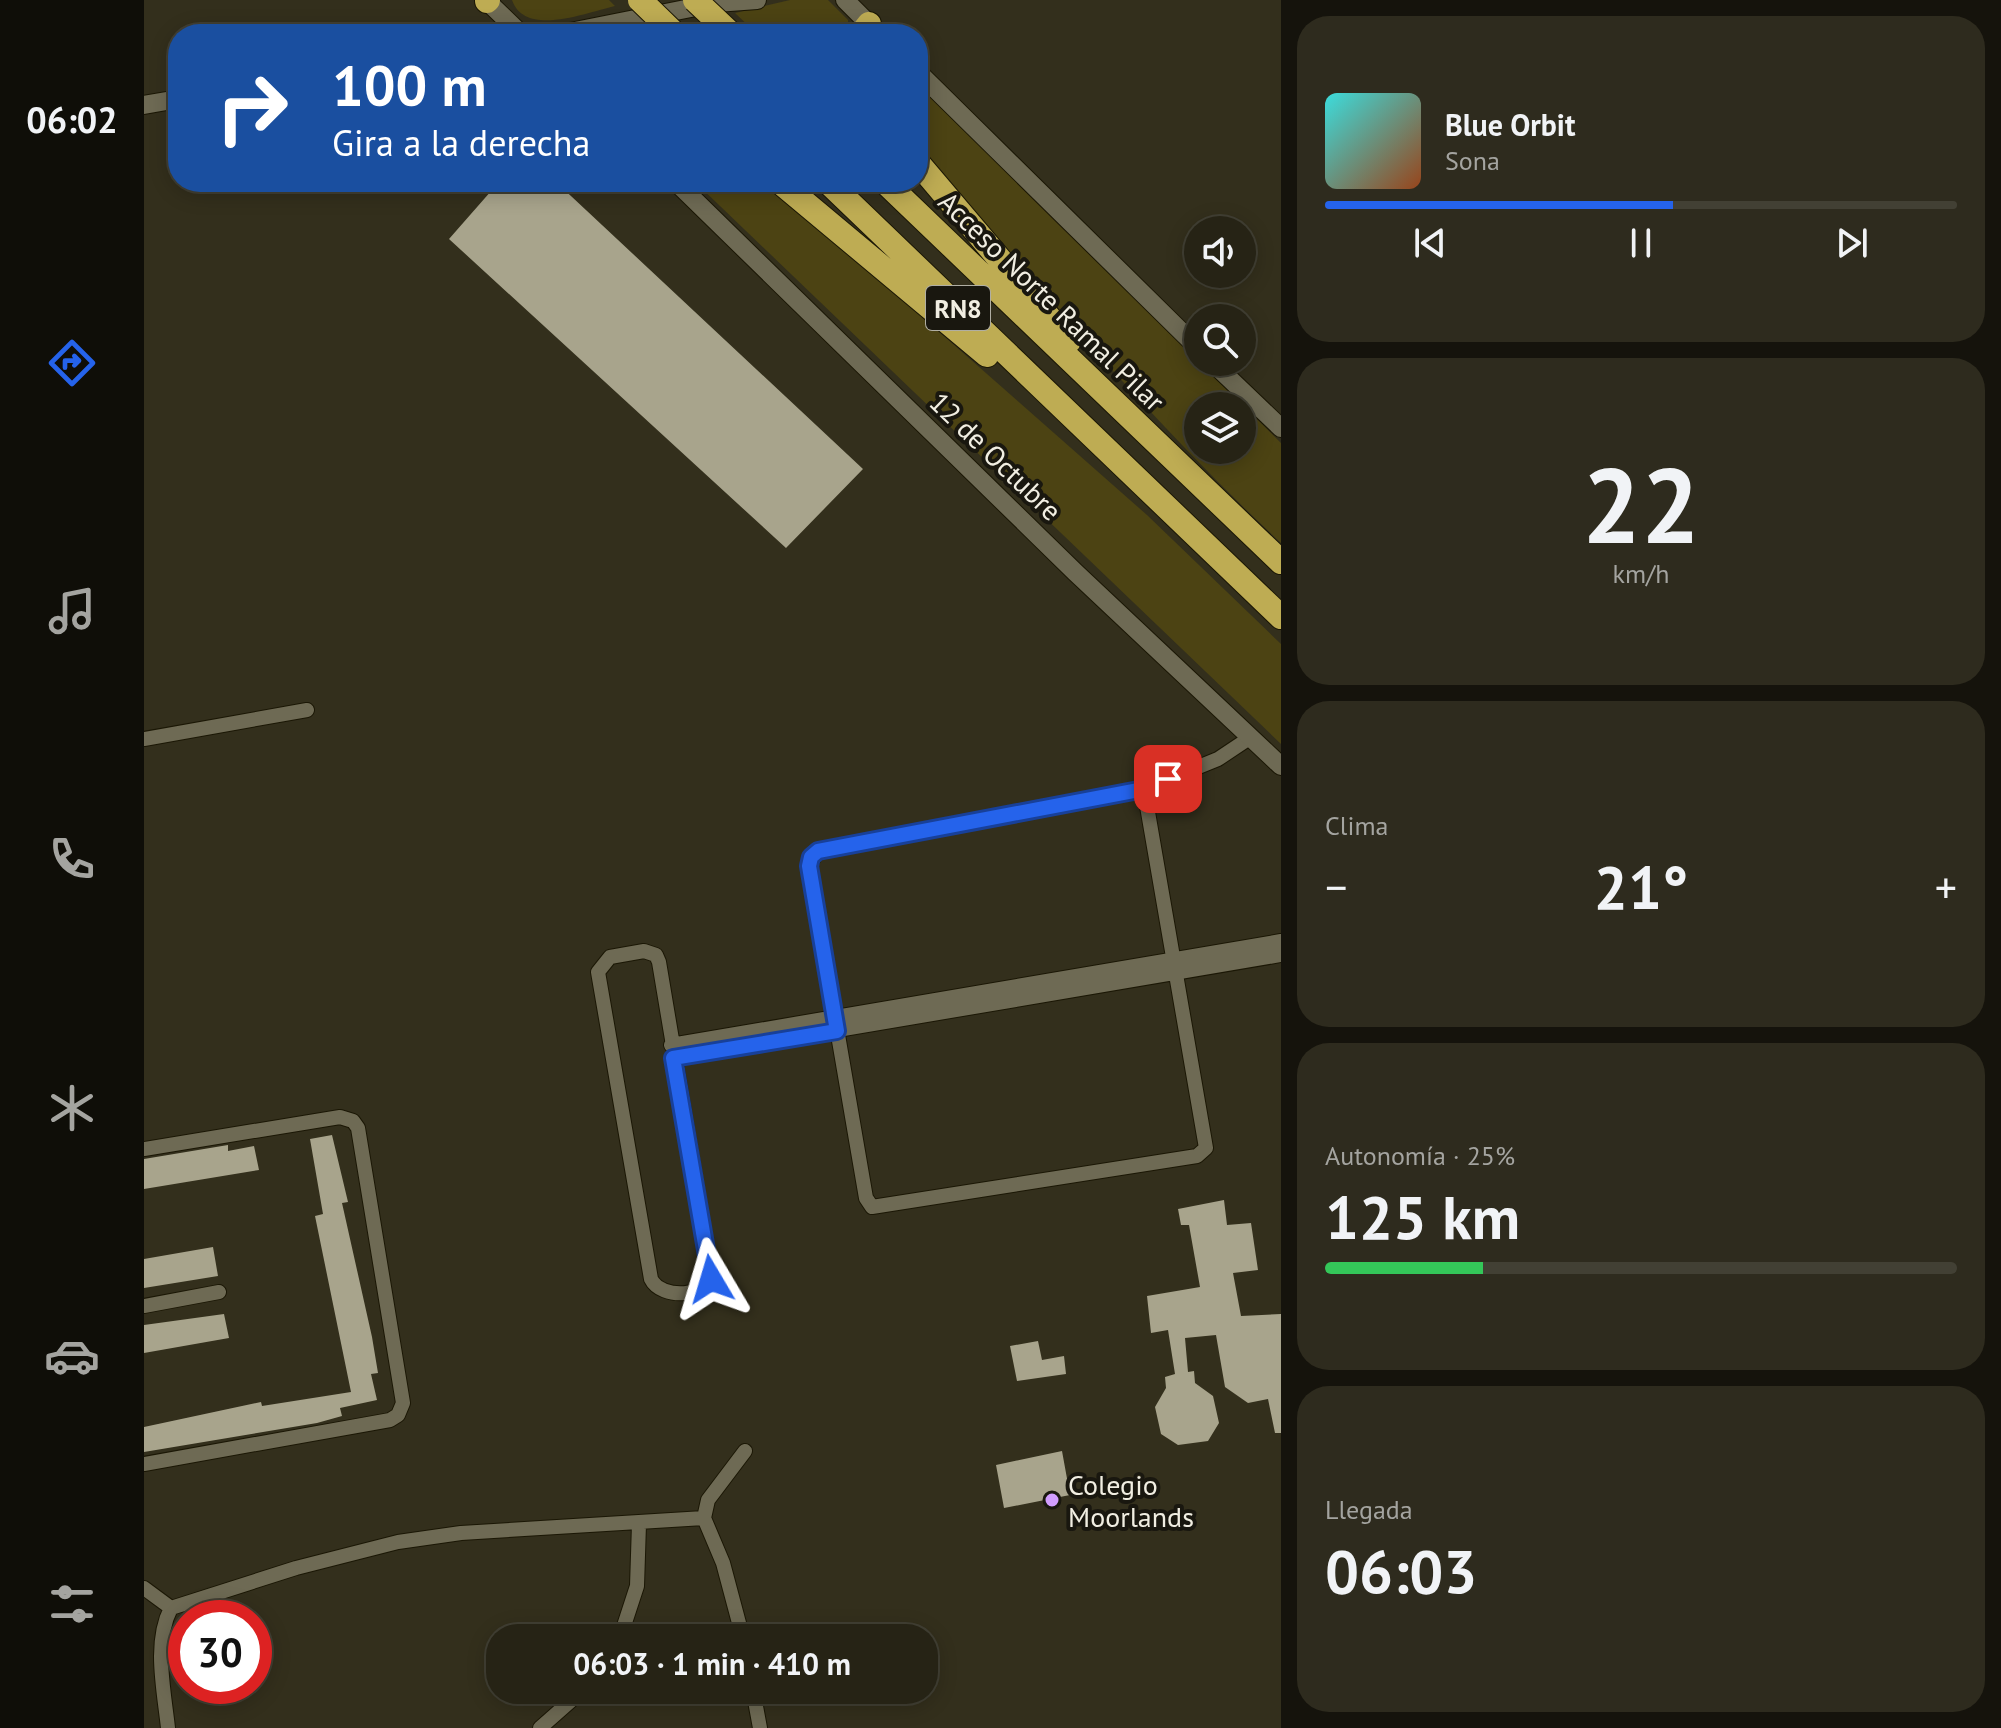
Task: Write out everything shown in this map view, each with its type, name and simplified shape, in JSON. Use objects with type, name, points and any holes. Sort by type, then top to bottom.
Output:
[{"type":"highway","points":[[640,0],[665,24]]},
{"type":"highway","points":[[712,1],[725,24]]},
{"type":"highway","points":[[928,174],[993,248],[1134,421]]},
{"type":"highway","points":[[792,192],[944,322],[1087,434]]},
{"type":"highway","name":"RN8","points":[[838,192],[1281,617]]},
{"type":"highway","name":"Acceso Norte Ramal Pilar","points":[[895,192],[1281,562]]},
{"type":"street","points":[[487,0],[511,24]]},
{"type":"street","points":[[606,24],[712,1],[757,0]]},
{"type":"street","points":[[845,0],[864,24]]},
{"type":"street","points":[[928,82],[1184,334]]},
{"type":"street","points":[[144,105],[168,101]]},
{"type":"street","name":"12 de Octubre","points":[[686,192],[1065,562],[1281,766]]},
{"type":"street","points":[[1227,376],[1281,428]]},
{"type":"street","points":[[144,739],[307,710]]},
{"type":"street","points":[[1144,789],[1207,1142],[1203,1153],[872,1207],[866,1198],[809,866],[811,857],[818,851],[1144,789],[1218,759],[1251,737]]},
{"type":"street","points":[[672,1052],[1176,965],[1281,941]]},
{"type":"street","points":[[644,951],[656,955],[667,1005],[672,1052],[711,1279],[703,1288],[667,1294],[660,1292],[651,1279],[598,972],[604,960],[644,951]]},
{"type":"street","points":[[1176,965],[1281,955]]},
{"type":"street","points":[[144,1149],[340,1117],[353,1121],[358,1128],[403,1403],[398,1415],[390,1420],[144,1464]]},
{"type":"street","points":[[144,1306],[219,1292]]},
{"type":"street","points":[[739,1624],[723,1563],[704,1518],[708,1500],[745,1451]]},
{"type":"street","points":[[196,1600],[296,1568],[398,1542],[461,1533],[704,1518]]},
{"type":"street","points":[[625,1624],[637,1586],[639,1524]]},
{"type":"street","points":[[144,1588],[168,1606]]},
{"type":"street","points":[[168,1614],[161,1641],[168,1728]]},
{"type":"street","points":[[540,1728],[567,1704]]},
{"type":"street","points":[[756,1704],[760,1728]]},
{"type":"shaded area","points":[[512,0],[609,0],[615,6],[574,17],[543,20],[530,18],[519,11]]},
{"type":"shaded area","points":[[790,0],[828,0],[848,20],[848,24],[747,24],[735,13]]},
{"type":"shaded area","points":[[928,91],[1184,346],[1184,376],[1214,376],[1230,392],[1184,392],[1184,447],[928,162]]},
{"type":"shaded area","points":[[705,192],[780,192],[1147,515],[1281,644],[1281,744]]},
{"type":"shaded area","points":[[1256,418],[1281,443],[1281,543],[1201,464],[1256,464]]},
{"type":"building","points":[[490,192],[567,192],[863,469],[786,548],[449,239]]},
{"type":"building","points":[[332,1135],[348,1202],[342,1203],[372,1337],[378,1373],[371,1374],[377,1400],[340,1408],[342,1416],[317,1423],[144,1452],[144,1427],[261,1402],[262,1406],[351,1392],[315,1216],[323,1214],[310,1139]]},
{"type":"building","points":[[228,1145],[228,1151],[254,1146],[259,1170],[144,1189],[144,1159]]},
{"type":"building","points":[[1224,1200],[1227,1225],[1251,1223],[1258,1270],[1233,1273],[1241,1316],[1281,1314],[1281,1433],[1275,1433],[1268,1399],[1248,1403],[1225,1387],[1216,1335],[1185,1338],[1188,1372],[1194,1371],[1195,1383],[1213,1396],[1219,1423],[1208,1441],[1178,1445],[1161,1434],[1155,1407],[1166,1388],[1165,1377],[1175,1374],[1168,1330],[1151,1333],[1147,1296],[1200,1287],[1189,1225],[1181,1225],[1178,1209]]},
{"type":"building","points":[[213,1247],[218,1276],[144,1288],[144,1259]]},
{"type":"building","points":[[224,1314],[229,1338],[144,1353],[144,1325]]},
{"type":"building","points":[[1038,1341],[1042,1360],[1064,1356],[1066,1374],[1017,1381],[1010,1346]]},
{"type":"building","points":[[1062,1451],[1070,1495],[1004,1508],[996,1465]]},
{"type":"place","name":"Colegio Moorlands","points":[[1052,1500]]},
{"type":"route","points":[[711,1279],[673,1058],[837,1031],[809,866],[811,857],[818,851],[1144,789],[1168,779]]}]
